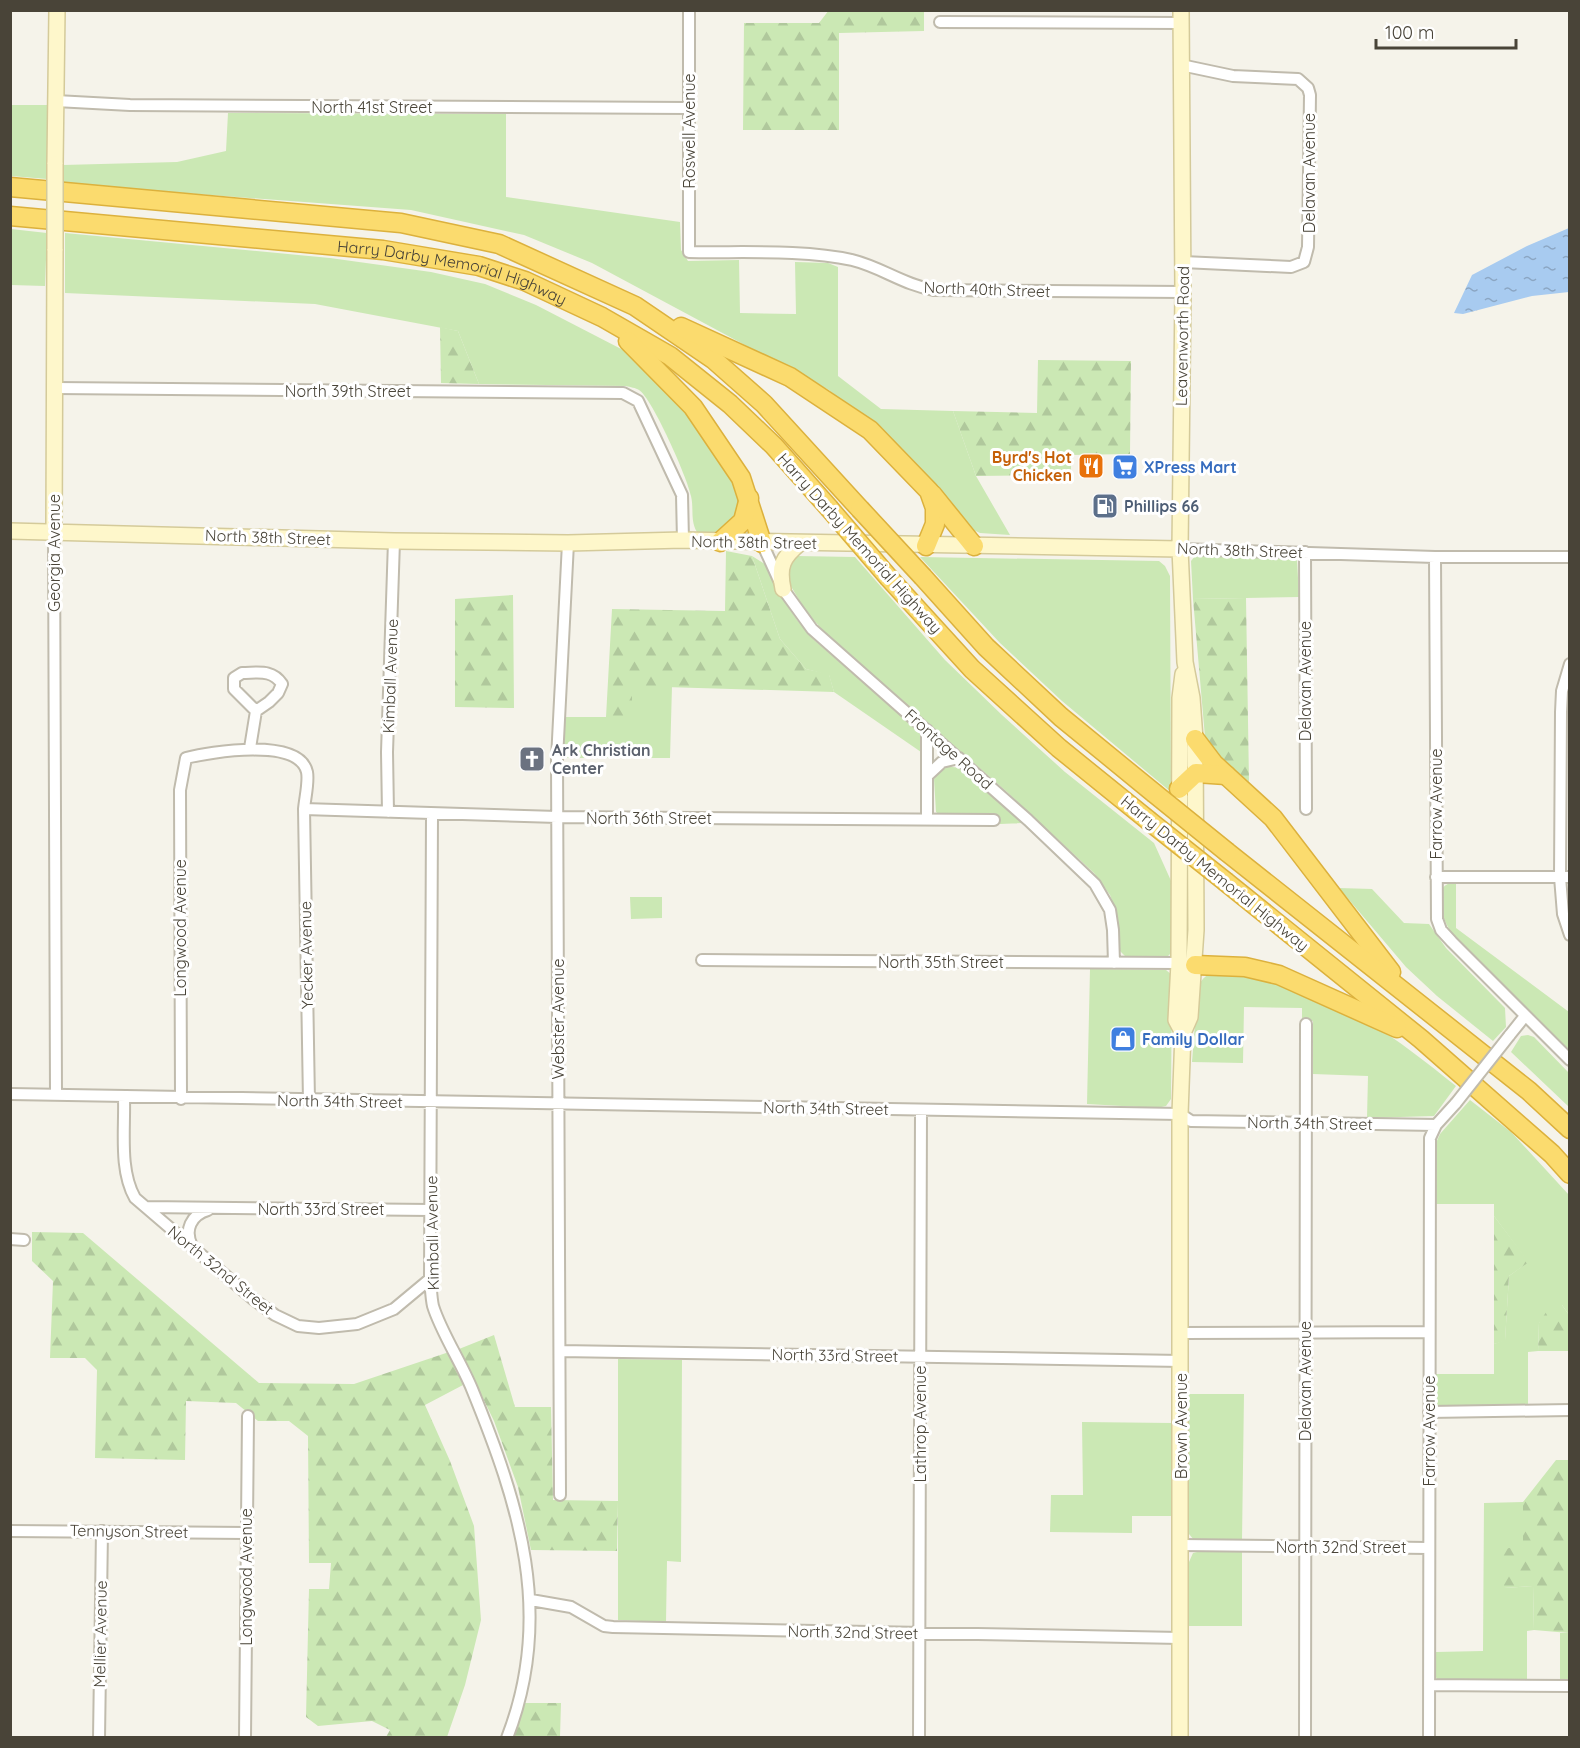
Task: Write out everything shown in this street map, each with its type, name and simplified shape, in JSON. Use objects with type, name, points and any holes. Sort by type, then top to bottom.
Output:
[{"type":"highway","name":"Harry Darby Memorial Highway","points":[[10,187],[401,224],[499,244],[635,306],[713,359],[764,404],[987,647],[1053,710],[1227,852],[1529,1091],[1569,1129]]},
{"type":"highway","name":"Harry Darby Memorial Highway","points":[[10,216],[383,250],[479,266],[525,281],[602,317],[670,356],[730,404],[774,446],[972,669],[1059,748],[1421,1039],[1552,1154],[1569,1174]]},
{"type":"highway","points":[[635,306],[790,377],[870,430],[929,491],[974,546]]},
{"type":"highway","points":[[602,317],[641,352],[693,407],[741,478],[762,543]]},
{"type":"highway","points":[[926,546],[935,524],[935,508],[929,491]]},
{"type":"highway","points":[[720,542],[743,521],[749,498]]},
{"type":"highway","points":[[1195,739],[1205,755],[1273,818],[1409,995]]},
{"type":"highway","points":[[1179,789],[1196,773],[1226,775]]},
{"type":"highway","points":[[1187,964],[1245,967],[1279,975],[1421,1039]]},
{"type":"main road","name":"Georgia Avenue","points":[[54,531],[57,10]]},
{"type":"main road","name":"Leavenworth Road","points":[[1181,17],[1183,292],[1180,549],[1185,662],[1192,698],[1196,773],[1187,964]]},
{"type":"main road","name":"North 38th Street","points":[[10,531],[394,541],[568,543],[683,540],[1180,549]]},
{"type":"main road","points":[[783,589],[780,574],[782,564],[786,555],[800,543]]},
{"type":"main road","name":"Leavenworth Road","points":[[1180,1114],[1183,1033],[1190,1017],[1179,789],[1180,698],[1185,662]]},
{"type":"main road","name":"Brown Avenue","points":[[1180,1114],[1182,1361],[1180,1737]]},
{"type":"street","name":"Roswell Avenue","points":[[689,10],[689,252]]},
{"type":"street","points":[[940,22],[1181,17]]},
{"type":"street","name":"Delavan Avenue","points":[[1181,65],[1233,76],[1298,79],[1308,88],[1310,106],[1308,247],[1304,262],[1291,267],[1183,262]]},
{"type":"street","name":"North 41st Street","points":[[56,101],[142,105],[688,108]]},
{"type":"street","name":"North 40th Street","points":[[689,252],[834,257],[869,265],[908,284],[934,290],[1183,292]]},
{"type":"street","name":"North 39th Street","points":[[55,388],[623,393],[638,401],[682,495],[683,540]]},
{"type":"street","name":"Georgia Avenue","points":[[54,531],[56,1095]]},
{"type":"street","name":"Kimball Avenue","points":[[388,812],[387,752],[394,541]]},
{"type":"street","name":"Webster Avenue","points":[[560,1495],[557,818],[559,707],[568,543]]},
{"type":"street","name":"Frontage Road","points":[[762,543],[783,589],[812,629],[927,730],[1095,884],[1110,910],[1114,963]]},
{"type":"street","name":"North 38th Street","points":[[1180,549],[1569,557]]},
{"type":"street","name":"Delavan Avenue","points":[[1305,552],[1306,809]]},
{"type":"street","name":"Farrow Avenue","points":[[1435,556],[1435,907],[1441,930],[1525,1016]]},
{"type":"street","points":[[1569,665],[1562,691],[1561,712],[1565,877],[1563,914],[1569,935]]},
{"type":"street","points":[[250,748],[256,711],[274,698],[282,684],[277,676],[267,673],[242,673],[234,678],[234,689],[256,711]]},
{"type":"street","points":[[927,730],[927,819]]},
{"type":"street","name":"Yecker Avenue","points":[[186,758],[250,748],[293,756],[302,763],[307,772],[304,809],[309,1101]]},
{"type":"street","name":"Longwood Avenue","points":[[182,1099],[180,790],[186,758]]},
{"type":"street","points":[[928,775],[942,762],[958,758]]},
{"type":"street","name":"North 36th Street","points":[[304,809],[557,818],[994,820]]},
{"type":"street","name":"Kimball Avenue","points":[[432,815],[430,1278],[434,1306],[501,1459],[521,1529],[531,1600],[526,1662],[514,1719],[507,1737]]},
{"type":"street","points":[[1436,877],[1565,877]]},
{"type":"street","name":"North 35th Street","points":[[702,960],[1187,964]]},
{"type":"street","points":[[1436,1125],[1525,1016],[1569,1060]]},
{"type":"street","name":"Delavan Avenue","points":[[1305,1737],[1306,1024]]},
{"type":"street","name":"North 34th Street","points":[[10,1095],[1180,1114],[1191,1121],[1436,1125]]},
{"type":"street","points":[[124,1098],[129,1186],[135,1198],[146,1207]]},
{"type":"street","name":"Lathrop Avenue","points":[[920,1737],[921,1110]]},
{"type":"street","name":"Farrow Avenue","points":[[1429,1737],[1430,1138],[1436,1125]]},
{"type":"street","name":"North 33rd Street","points":[[146,1207],[431,1210]]},
{"type":"street","name":"North 32nd Street","points":[[146,1207],[253,1299],[275,1315],[298,1326],[319,1328],[357,1324],[394,1309],[430,1278]]},
{"type":"street","points":[[194,1249],[189,1233],[191,1222],[198,1213],[210,1209]]},
{"type":"street","points":[[10,1239],[24,1240]]},
{"type":"street","points":[[1181,1333],[1428,1332]]},
{"type":"street","name":"North 33rd Street","points":[[560,1352],[1182,1361]]},
{"type":"street","points":[[1429,1412],[1569,1410]]},
{"type":"street","name":"Longwood Avenue","points":[[245,1737],[248,1416]]},
{"type":"street","name":"Tennyson Street","points":[[10,1531],[247,1533]]},
{"type":"street","name":"Mellier Avenue","points":[[99,1737],[102,1531]]},
{"type":"street","name":"North 32nd Street","points":[[1181,1545],[1428,1548]]},
{"type":"street","name":"North 32nd Street","points":[[531,1600],[572,1607],[604,1626],[614,1627],[1180,1638]]},
{"type":"street","points":[[1429,1685],[1569,1686]]},
{"type":"green space","points":[[829,10],[924,11],[924,31],[839,33],[839,130],[743,130],[744,23],[819,23]]},
{"type":"green space","points":[[10,105],[50,105],[47,179],[11,176]]},
{"type":"green space","points":[[228,113],[506,114],[506,197],[680,222],[681,250],[688,261],[739,260],[740,313],[796,314],[795,262],[828,263],[838,267],[838,376],[881,409],[953,411],[976,476],[1010,535],[980,533],[967,527],[913,460],[829,390],[592,263],[524,235],[411,210],[64,184],[63,165],[177,162],[226,151]]},
{"type":"green space","points":[[11,229],[47,233],[45,286],[11,285]]},
{"type":"green space","points":[[65,233],[330,258],[431,272],[485,284],[536,305],[627,352],[684,409],[735,486],[738,497],[736,515],[725,528],[717,532],[697,532],[691,496],[677,457],[652,408],[639,390],[626,386],[479,384],[458,331],[315,304],[65,293]]},
{"type":"green space","points":[[440,327],[458,331],[479,384],[441,383]]},
{"type":"green space","points":[[1038,360],[1131,361],[1130,454],[1071,455],[1071,475],[976,476],[953,411],[1037,413]]},
{"type":"green space","points":[[726,551],[752,556],[780,639],[806,669],[829,674],[834,692],[632,686],[632,717],[606,717],[612,609],[725,611]]},
{"type":"green space","points":[[1196,555],[1297,559],[1299,597],[1193,599],[1191,561]]},
{"type":"green space","points":[[752,556],[768,566],[779,593],[813,639],[920,732],[921,752],[834,692],[829,675],[806,669],[780,639]]},
{"type":"green space","points":[[796,556],[855,557],[945,660],[1002,715],[1065,772],[1154,843],[1172,883],[1173,951],[1168,956],[1125,956],[1120,951],[1118,918],[1110,895],[1094,873],[1007,792],[825,633],[805,610],[786,578],[790,562]]},
{"type":"green space","points":[[920,557],[1159,561],[1165,566],[1170,576],[1171,792],[1062,701],[1000,643]]},
{"type":"green space","points":[[513,595],[514,708],[455,707],[455,599]]},
{"type":"green space","points":[[1246,598],[1249,782],[1214,751],[1205,737],[1193,599]]},
{"type":"green space","points":[[632,686],[672,686],[670,758],[562,758],[562,717],[632,717]]},
{"type":"green space","points":[[944,766],[961,768],[1023,823],[1000,824],[998,815],[940,815],[936,812],[934,779]]},
{"type":"green space","points":[[1456,882],[1456,928],[1569,1012],[1569,1055],[1451,932],[1441,911],[1440,895],[1447,884]]},
{"type":"green space","points":[[1339,888],[1372,889],[1404,923],[1429,924],[1446,948],[1505,1008],[1506,1027],[1493,1041],[1437,996],[1406,967]]},
{"type":"green space","points":[[630,897],[662,897],[662,918],[631,919]]},
{"type":"green space","points":[[1090,969],[1166,970],[1172,975],[1171,1099],[1166,1106],[1157,1108],[1087,1104]]},
{"type":"green space","points":[[1225,970],[1298,991],[1350,1013],[1402,1044],[1456,1086],[1434,1116],[1367,1118],[1368,1076],[1313,1074],[1313,1021],[1302,1019],[1302,1008],[1244,1007],[1243,1063],[1192,1062],[1198,986],[1209,974]]},
{"type":"green space","points":[[1521,1036],[1534,1037],[1569,1073],[1569,1107],[1511,1052]]},
{"type":"green space","points":[[1470,1100],[1511,1132],[1569,1195],[1569,1315],[1562,1305],[1539,1323],[1538,1351],[1528,1352],[1528,1405],[1438,1408],[1434,1405],[1435,1374],[1494,1374],[1494,1344],[1505,1340],[1509,1276],[1528,1262],[1494,1216],[1494,1204],[1435,1204],[1436,1143],[1440,1134]]},
{"type":"green space","points":[[1494,1216],[1529,1262],[1509,1276],[1505,1341],[1494,1344]]},
{"type":"green space","points":[[32,1232],[83,1233],[259,1383],[354,1384],[449,1352],[463,1385],[425,1405],[450,1461],[474,1526],[481,1620],[465,1685],[447,1737],[386,1737],[390,1730],[372,1721],[318,1726],[306,1717],[309,1589],[329,1589],[331,1563],[309,1563],[308,1436],[289,1421],[258,1421],[236,1403],[186,1401],[185,1460],[95,1458],[97,1370],[85,1358],[50,1358],[53,1281],[32,1261]]},
{"type":"green space","points":[[1552,1303],[1562,1305],[1569,1315],[1569,1351],[1538,1351],[1539,1323]]},
{"type":"green space","points":[[494,1335],[515,1407],[551,1407],[553,1500],[618,1501],[617,1551],[531,1550],[518,1487],[494,1421],[459,1349]]},
{"type":"green space","points":[[618,1359],[682,1360],[681,1562],[667,1561],[666,1622],[618,1620]]},
{"type":"green space","points":[[1189,1394],[1244,1394],[1242,1540],[1194,1540],[1189,1534]]},
{"type":"green space","points":[[1082,1422],[1172,1423],[1172,1516],[1132,1516],[1132,1533],[1050,1532],[1051,1495],[1083,1495]]},
{"type":"green space","points":[[1556,1460],[1569,1460],[1569,1633],[1534,1630],[1533,1586],[1504,1588],[1503,1549],[1523,1546],[1523,1502]]},
{"type":"green space","points":[[1523,1502],[1523,1546],[1504,1588],[1533,1586],[1534,1630],[1527,1631],[1527,1682],[1438,1680],[1435,1676],[1436,1652],[1483,1651],[1484,1503]]},
{"type":"green space","points":[[1242,1552],[1242,1626],[1189,1626],[1189,1562],[1193,1553]]},
{"type":"green space","points":[[1560,1633],[1569,1633],[1569,1681],[1560,1681]]},
{"type":"green space","points":[[525,1703],[561,1703],[560,1737],[514,1737]]},
{"type":"water","points":[[1569,228],[1569,292],[1532,296],[1463,314],[1454,313],[1472,275],[1527,246]]},
{"type":"place","name":"Byrd's Hot Chicken","points":[[1091,466]]},
{"type":"place","name":"XPress Mart","points":[[1125,467]]},
{"type":"place","name":"Phillips 66","points":[[1105,506]]},
{"type":"place","name":"Ark Christian Center","points":[[532,759]]},
{"type":"place","name":"Family Dollar","points":[[1123,1039]]}]
